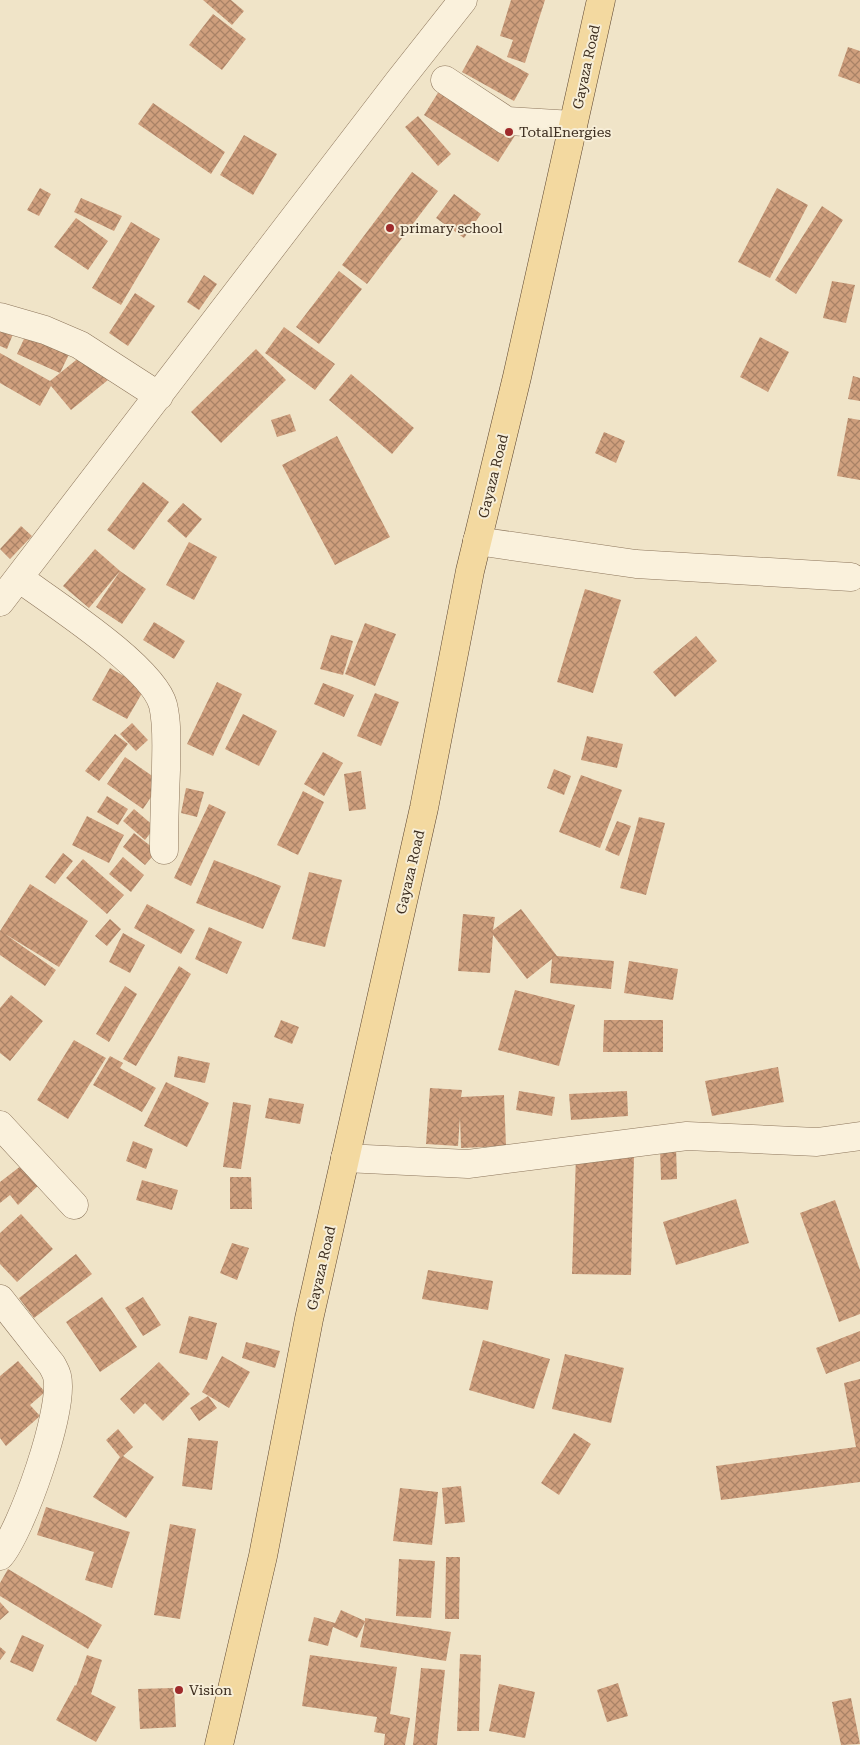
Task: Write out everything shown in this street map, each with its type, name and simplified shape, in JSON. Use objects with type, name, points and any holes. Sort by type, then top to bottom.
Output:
[{"type":"main road","name":"Gayaza Road","points":[[219,1745],[263,1556],[310,1319],[424,808],[477,541],[517,377],[601,0]]},
{"type":"street","points":[[164,850],[166,736],[162,703],[156,690],[145,675],[126,658],[5,594],[463,0]]},
{"type":"street","points":[[445,80],[507,121],[573,125]]},
{"type":"street","points":[[0,317],[45,330],[80,344],[159,396]]},
{"type":"street","points":[[477,541],[636,564],[851,577]]},
{"type":"street","points":[[0,1125],[74,1205]]},
{"type":"street","points":[[345,1158],[468,1164],[687,1136],[817,1142],[860,1136]]},
{"type":"street","points":[[0,1299],[52,1365],[57,1375],[58,1387],[55,1409],[32,1490],[14,1535],[0,1556]]},
{"type":"building","points":[[203,0],[231,0],[244,11],[232,25]]},
{"type":"building","points":[[511,0],[545,0],[525,63],[507,57],[513,40],[500,36]]},
{"type":"building","points":[[213,14],[246,39],[222,70],[189,45]]},
{"type":"building","points":[[477,45],[529,74],[514,101],[462,72]]},
{"type":"building","points":[[848,47],[860,51],[860,84],[838,76]]},
{"type":"building","points":[[441,88],[516,134],[498,162],[424,115]]},
{"type":"building","points":[[153,103],[225,152],[211,174],[138,124]]},
{"type":"building","points":[[418,116],[451,154],[438,166],[405,127]]},
{"type":"building","points":[[244,135],[277,154],[253,195],[220,175]]},
{"type":"building","name":"primary school","points":[[412,172],[438,191],[367,284],[342,265]]},
{"type":"building","points":[[40,188],[51,194],[39,216],[27,210]]},
{"type":"building","points":[[777,188],[808,205],[770,278],[738,262]]},
{"type":"building","name":"primary school","points":[[454,194],[481,214],[464,238],[436,218]]},
{"type":"building","points":[[81,198],[122,216],[114,231],[74,212]]},
{"type":"building","points":[[822,206],[843,220],[796,294],[775,280]]},
{"type":"building","points":[[76,218],[108,241],[88,270],[54,247]]},
{"type":"building","points":[[131,222],[160,239],[121,305],[92,288]]},
{"type":"building","points":[[339,271],[362,289],[319,344],[296,327]]},
{"type":"building","points":[[204,275],[217,284],[199,310],[187,302]]},
{"type":"building","points":[[832,281],[855,285],[846,323],[823,318]]},
{"type":"building","points":[[135,293],[155,306],[128,346],[109,333]]},
{"type":"building","points":[[0,323],[15,329],[7,349],[0,346]]},
{"type":"building","points":[[284,327],[335,364],[315,390],[265,353]]},
{"type":"building","points":[[29,328],[72,348],[60,373],[17,354]]},
{"type":"building","points":[[760,337],[789,352],[768,392],[740,377]]},
{"type":"building","points":[[256,349],[286,380],[221,443],[191,412]]},
{"type":"building","points":[[86,352],[108,380],[71,410],[51,386],[40,406],[0,383],[0,353],[50,381]]},
{"type":"building","points":[[351,374],[414,428],[392,454],[329,400]]},
{"type":"building","points":[[853,376],[860,378],[860,401],[848,399]]},
{"type":"building","points":[[290,414],[296,431],[277,437],[271,420]]},
{"type":"building","points":[[848,418],[860,420],[860,480],[837,476]]},
{"type":"building","points":[[604,432],[625,441],[616,463],[595,453]]},
{"type":"building","points":[[337,436],[390,537],[335,565],[282,465]]},
{"type":"building","points":[[143,482],[169,502],[134,550],[107,530]]},
{"type":"building","points":[[183,503],[202,519],[186,538],[167,521]]},
{"type":"building","points":[[21,526],[32,536],[10,559],[0,549]]},
{"type":"building","points":[[189,542],[217,557],[194,600],[166,585]]},
{"type":"building","points":[[95,549],[120,571],[89,608],[63,586]]},
{"type":"building","points":[[120,571],[146,589],[122,624],[96,607]]},
{"type":"building","points":[[585,589],[621,600],[593,693],[557,682]]},
{"type":"building","points":[[154,622],[185,641],[174,659],[143,640]]},
{"type":"building","points":[[365,623],[396,634],[375,686],[345,674]]},
{"type":"building","points":[[331,635],[353,641],[343,675],[320,669]]},
{"type":"building","points":[[696,636],[717,661],[675,697],[653,672]]},
{"type":"building","points":[[110,668],[145,688],[127,719],[92,700]]},
{"type":"building","points":[[217,682],[242,694],[213,756],[187,744]]},
{"type":"building","points":[[323,683],[354,695],[344,717],[314,704]]},
{"type":"building","points":[[375,693],[399,702],[381,746],[357,736]]},
{"type":"building","points":[[243,714],[277,731],[259,766],[225,749]]},
{"type":"building","points":[[132,723],[148,740],[136,751],[120,734]]},
{"type":"building","points":[[115,734],[128,744],[99,781],[85,771]]},
{"type":"building","points":[[587,736],[623,744],[617,768],[581,760]]},
{"type":"building","points":[[323,752],[343,763],[324,796],[304,784]]},
{"type":"building","points":[[125,757],[161,782],[143,809],[107,784]]},
{"type":"building","points":[[554,769],[571,776],[564,795],[547,788]]},
{"type":"building","points":[[361,771],[366,809],[349,811],[344,774]]},
{"type":"building","points":[[581,775],[622,790],[600,848],[559,832]]},
{"type":"building","points":[[186,788],[204,792],[197,817],[181,813]]},
{"type":"building","points":[[303,791],[324,802],[298,855],[277,845]]},
{"type":"building","points":[[107,796],[128,809],[118,825],[97,812]]},
{"type":"building","points":[[209,804],[226,812],[191,886],[174,878]]},
{"type":"building","points":[[134,809],[155,827],[145,840],[123,821]]},
{"type":"building","points":[[87,816],[124,835],[109,863],[72,845]]},
{"type":"building","points":[[639,817],[665,823],[646,895],[620,888]]},
{"type":"building","points":[[617,821],[631,826],[619,856],[605,850]]},
{"type":"building","points":[[134,833],[157,851],[145,865],[123,847]]},
{"type":"building","points":[[63,853],[73,861],[55,884],[45,877]]},
{"type":"building","points":[[123,857],[144,875],[131,892],[109,874]]},
{"type":"building","points":[[83,859],[124,895],[107,914],[66,878]]},
{"type":"building","points":[[214,860],[281,886],[263,929],[196,903]]},
{"type":"building","points":[[309,872],[342,880],[325,947],[292,939]]},
{"type":"building","points":[[30,884],[88,921],[59,967],[5,934],[56,970],[45,986],[0,955],[0,931]]},
{"type":"building","points":[[147,904],[195,930],[181,954],[134,928]]},
{"type":"building","points":[[521,909],[557,956],[614,961],[611,989],[550,983],[552,959],[527,979],[493,935],[490,973],[458,971],[463,914],[495,917],[493,930]]},
{"type":"building","points":[[110,919],[121,929],[107,946],[95,936]]},
{"type":"building","points":[[209,927],[242,942],[227,974],[195,959]]},
{"type":"building","points":[[123,933],[145,945],[130,973],[109,962]]},
{"type":"building","points":[[629,961],[678,969],[673,1000],[624,993]]},
{"type":"building","points":[[179,966],[191,974],[136,1066],[123,1059]]},
{"type":"building","points":[[125,986],[137,994],[109,1042],[96,1034]]},
{"type":"building","points":[[515,990],[575,1005],[559,1066],[498,1050]]},
{"type":"building","points":[[11,995],[43,1021],[10,1061],[0,1053],[0,1008]]},
{"type":"building","points":[[281,1020],[299,1027],[292,1044],[274,1037]]},
{"type":"building","points":[[604,1020],[663,1020],[663,1052],[603,1052]]},
{"type":"building","points":[[74,1040],[106,1058],[68,1119],[37,1100]]},
{"type":"building","points":[[110,1056],[123,1063],[120,1068],[156,1088],[142,1112],[93,1085]]},
{"type":"building","points":[[178,1056],[210,1063],[205,1083],[174,1077]]},
{"type":"building","points":[[778,1067],[784,1102],[712,1116],[705,1081]]},
{"type":"building","points":[[166,1082],[209,1103],[187,1147],[144,1126]]},
{"type":"building","points":[[430,1088],[462,1090],[461,1097],[504,1095],[506,1146],[461,1148],[460,1117],[458,1146],[426,1144]]},
{"type":"building","points":[[519,1091],[555,1097],[552,1116],[516,1110]]},
{"type":"building","points":[[627,1091],[628,1116],[571,1120],[569,1094]]},
{"type":"building","points":[[269,1098],[304,1104],[300,1124],[265,1118]]},
{"type":"building","points":[[233,1102],[251,1105],[241,1169],[223,1167]]},
{"type":"building","points":[[133,1141],[153,1149],[146,1169],[126,1161]]},
{"type":"building","points":[[676,1147],[677,1179],[661,1180],[660,1148]]},
{"type":"building","points":[[576,1155],[634,1156],[631,1275],[572,1274]]},
{"type":"building","points":[[26,1162],[44,1180],[18,1205],[10,1195],[0,1203],[0,1182]]},
{"type":"building","points":[[230,1177],[251,1177],[252,1209],[230,1209]]},
{"type":"building","points":[[142,1180],[178,1190],[172,1210],[136,1200]]},
{"type":"building","points":[[736,1199],[749,1243],[676,1265],[663,1222]]},
{"type":"building","points":[[835,1200],[860,1270],[860,1314],[839,1322],[800,1213]]},
{"type":"building","points":[[21,1214],[53,1249],[17,1282],[0,1264],[0,1233]]},
{"type":"building","points":[[232,1243],[249,1248],[237,1280],[220,1273]]},
{"type":"building","points":[[76,1254],[92,1274],[34,1318],[19,1298]]},
{"type":"building","points":[[428,1270],[493,1281],[488,1310],[422,1299]]},
{"type":"building","points":[[102,1297],[137,1347],[100,1372],[66,1322]]},
{"type":"building","points":[[143,1297],[161,1325],[143,1336],[125,1308]]},
{"type":"building","points":[[189,1316],[217,1323],[207,1360],[179,1353]]},
{"type":"building","points":[[860,1331],[860,1361],[826,1374],[816,1348]]},
{"type":"building","points":[[483,1340],[550,1359],[534,1409],[469,1390]]},
{"type":"building","points":[[246,1342],[280,1351],[275,1368],[242,1358]]},
{"type":"building","points":[[565,1354],[624,1368],[611,1423],[552,1409]]},
{"type":"building","points":[[222,1356],[250,1372],[229,1408],[202,1392]]},
{"type":"building","points":[[18,1361],[45,1392],[30,1405],[40,1416],[6,1446],[0,1438],[0,1376]]},
{"type":"building","points":[[159,1362],[190,1394],[163,1421],[145,1403],[134,1414],[120,1399]]},
{"type":"building","points":[[860,1379],[860,1482],[721,1500],[716,1466],[856,1447],[844,1383]]},
{"type":"building","points":[[208,1396],[217,1408],[199,1421],[190,1408]]},
{"type":"building","points":[[118,1429],[133,1447],[123,1456],[154,1477],[126,1518],[93,1497],[120,1457],[106,1440]]},
{"type":"building","points":[[574,1433],[591,1444],[559,1495],[541,1483]]},
{"type":"building","points":[[188,1438],[218,1441],[212,1490],[182,1486]]},
{"type":"building","points":[[461,1486],[465,1522],[445,1524],[442,1488]]},
{"type":"building","points":[[400,1488],[438,1492],[432,1545],[393,1541]]},
{"type":"building","points":[[46,1507],[130,1532],[112,1588],[85,1580],[94,1552],[37,1535]]},
{"type":"building","points":[[170,1524],[196,1529],[180,1619],[154,1615]]},
{"type":"building","points":[[446,1557],[460,1557],[459,1619],[445,1619]]},
{"type":"building","points":[[399,1559],[435,1561],[431,1618],[396,1616]]},
{"type":"building","points":[[8,1569],[102,1625],[88,1649],[0,1596],[0,1583]]},
{"type":"building","points":[[0,1602],[9,1612],[0,1620]]},
{"type":"building","points":[[341,1610],[365,1621],[365,1618],[451,1632],[446,1661],[360,1647],[365,1622],[357,1638],[333,1627],[328,1646],[308,1641],[314,1617],[335,1623]]},
{"type":"building","points":[[22,1635],[44,1645],[33,1672],[10,1662]]},
{"type":"building","points":[[0,1647],[6,1652],[0,1660]]},
{"type":"building","points":[[460,1654],[481,1655],[479,1731],[457,1731]]},
{"type":"building","points":[[87,1655],[102,1660],[91,1694],[116,1707],[96,1742],[56,1720],[76,1686]]},
{"type":"building","points":[[310,1655],[397,1667],[390,1714],[410,1718],[405,1745],[384,1745],[385,1734],[374,1732],[377,1717],[302,1706]]},
{"type":"building","points":[[421,1668],[445,1670],[437,1745],[413,1745]]},
{"type":"building","points":[[618,1683],[628,1716],[607,1722],[597,1690]]},
{"type":"building","points":[[499,1684],[535,1692],[525,1738],[489,1731]]},
{"type":"building","points":[[174,1688],[176,1727],[140,1729],[138,1689]]},
{"type":"building","points":[[851,1698],[860,1744],[841,1745],[832,1702]]},
{"type":"place","name":"TotalEnergies","points":[[509,132]]},
{"type":"place","name":"primary school","points":[[390,228]]},
{"type":"place","name":"Vision","points":[[179,1690]]}]
